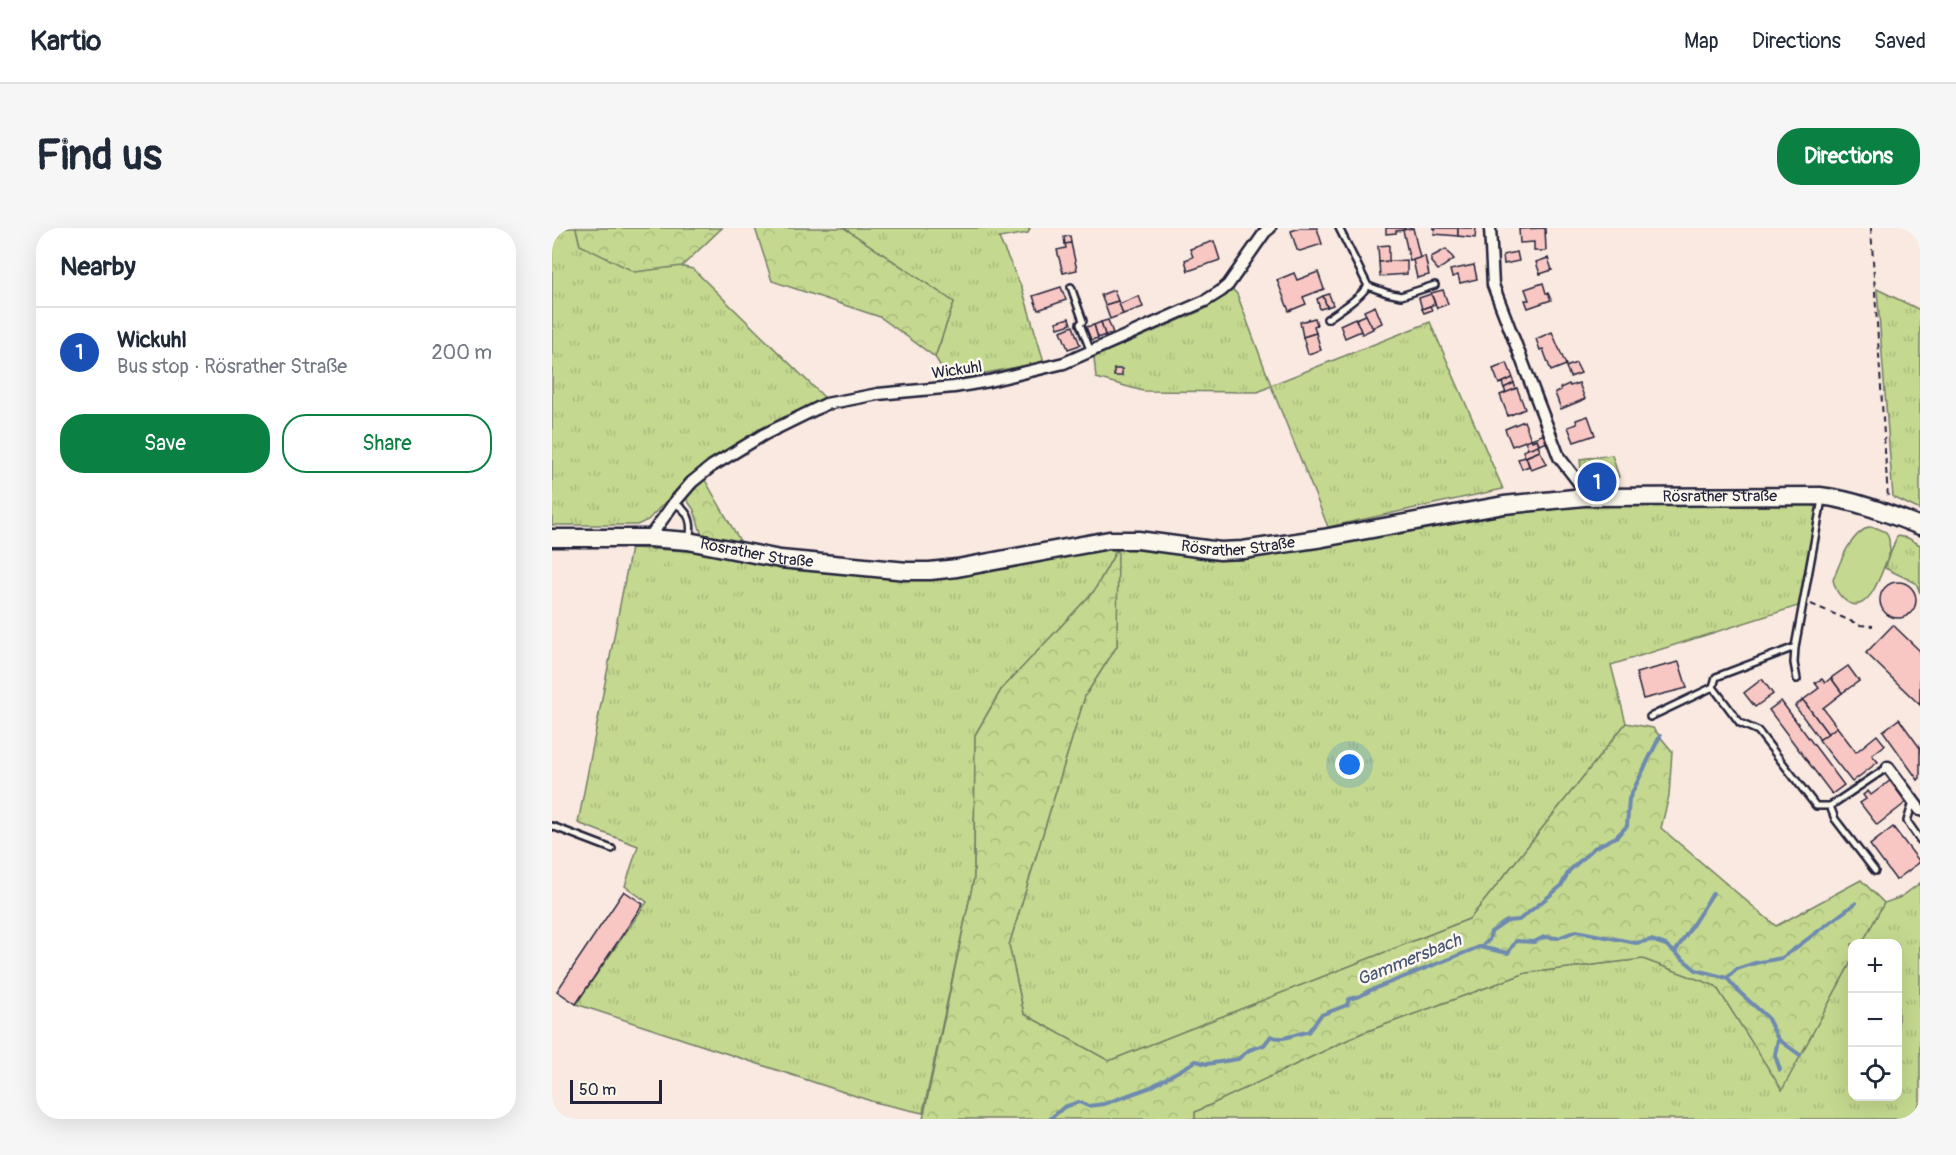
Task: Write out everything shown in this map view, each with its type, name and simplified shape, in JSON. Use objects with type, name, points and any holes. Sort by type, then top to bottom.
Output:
[{"type":"street","name":"Wickuhl","points":[[649,538],[692,482],[712,466],[734,451],[826,404],[878,394],[954,387],[989,381],[1065,363],[1195,306],[1221,291],[1228,285],[1270,228]]},
{"type":"street","points":[[1490,228],[1493,285],[1559,457],[1582,488],[1584,497]]},
{"type":"street","name":"Rösrather Straße","points":[[552,538],[649,538],[688,542],[780,560],[930,571],[1109,540],[1138,540],[1220,550],[1243,550],[1504,506],[1584,497],[1820,496],[1842,498],[1920,526]]},
{"type":"street","points":[[1888,768],[1917,805]]},
{"type":"lane","points":[[1340,228],[1368,285],[1401,296],[1435,285]]},
{"type":"lane","points":[[1328,319],[1362,294],[1368,285]]},
{"type":"lane","points":[[1071,287],[1083,321],[1080,324],[1090,352]]},
{"type":"lane","points":[[1797,679],[1794,663],[1795,647],[1821,505],[1820,496]]},
{"type":"lane","points":[[674,503],[683,508],[690,519],[688,542]]},
{"type":"lane","points":[[1650,717],[1713,687],[1716,677],[1795,647]]},
{"type":"lane","points":[[1713,687],[1740,723],[1758,731],[1816,806],[1830,806],[1888,768]]},
{"type":"lane","points":[[1917,805],[1906,821],[1920,840]]},
{"type":"lane","points":[[1830,806],[1835,819],[1875,871]]},
{"type":"lane","points":[[552,826],[612,849]]},
{"type":"path","points":[[1871,228],[1889,513]]},
{"type":"path","points":[[1803,600],[1860,625],[1873,626]]},
{"type":"green space","points":[[552,228],[576,228],[580,245],[693,269],[825,398],[731,447],[685,481],[648,520],[637,525],[552,525]]},
{"type":"green space","points":[[576,228],[722,228],[682,266],[635,272],[580,245]]},
{"type":"green space","points":[[755,228],[844,228],[954,302],[935,357],[880,317],[772,281]]},
{"type":"green space","points":[[844,228],[1030,228],[1028,233],[999,238],[1022,288],[1044,362],[949,380],[935,357],[954,302]]},
{"type":"green space","points":[[1232,289],[1237,294],[1271,385],[1430,322],[1503,489],[1328,527],[1271,386],[1258,392],[1143,391],[1096,378],[1094,357],[1205,309]]},
{"type":"green space","points":[[1877,289],[1920,310],[1920,510],[1893,497]]},
{"type":"green space","points":[[1612,455],[1619,477],[1582,477],[1580,459]]},
{"type":"green space","points":[[705,480],[744,548],[703,539],[694,510],[685,497]]},
{"type":"green space","points":[[1735,501],[1821,505],[1806,586],[1798,606],[1611,665],[1626,723],[1469,919],[1109,1061],[1024,1014],[1009,945],[1085,696],[1117,646],[1117,549],[1094,591],[1001,690],[975,735],[974,878],[923,1113],[874,1102],[576,1004],[647,902],[625,886],[638,846],[578,823],[631,548],[707,552],[942,576],[1118,548],[1240,560],[1550,507]]},
{"type":"green space","points":[[1868,527],[1886,532],[1890,552],[1870,596],[1857,605],[1849,603],[1840,596],[1833,580],[1850,543]]},
{"type":"green space","points":[[1897,536],[1908,538],[1920,545],[1920,593],[1916,583],[1885,568]]},
{"type":"green space","points":[[1118,548],[1117,646],[1085,696],[1009,945],[1024,1014],[1109,1061],[1469,919],[1626,723],[1653,728],[1672,751],[1669,796],[1661,828],[1776,926],[1861,880],[1884,903],[1864,939],[1848,939],[1848,967],[1782,1090],[1716,986],[1643,959],[1526,973],[1362,1033],[1195,1112],[1195,1119],[923,1119],[974,878],[975,735],[1001,690],[1094,591]]},
{"type":"green space","points":[[1920,883],[1920,1102],[1912,1119],[1195,1119],[1195,1112],[1362,1033],[1526,973],[1643,959],[1716,986],[1782,1089],[1848,967],[1848,1101],[1902,1101],[1902,939],[1864,939],[1884,903],[1901,897]]},
{"type":"building","points":[[1300,228],[1317,228],[1322,244],[1297,250],[1291,231]]},
{"type":"building","points":[[1386,228],[1405,228],[1405,230],[1386,234]]},
{"type":"building","points":[[1413,228],[1420,258],[1410,261],[1403,230]]},
{"type":"building","points":[[1432,228],[1458,228],[1458,236],[1434,234],[1435,229]]},
{"type":"building","points":[[1458,228],[1476,228],[1475,238],[1458,236]]},
{"type":"building","points":[[1545,228],[1546,251],[1534,251],[1534,242],[1520,243],[1519,229]]},
{"type":"building","points":[[1070,236],[1071,243],[1065,244],[1064,237]]},
{"type":"building","points":[[1214,241],[1220,260],[1188,271],[1185,260],[1193,257],[1190,249]]},
{"type":"building","points":[[1071,243],[1077,270],[1063,273],[1057,250],[1066,248],[1065,244]]},
{"type":"building","points":[[1389,245],[1389,261],[1379,262],[1378,246]]},
{"type":"building","points":[[1446,249],[1454,259],[1438,270],[1431,262],[1431,257]]},
{"type":"building","points":[[1517,252],[1519,261],[1504,264],[1503,255]]},
{"type":"building","points":[[1425,256],[1429,275],[1417,278],[1413,260]]},
{"type":"building","points":[[1548,258],[1552,270],[1540,274],[1536,262]]},
{"type":"building","points":[[1407,260],[1407,274],[1380,276],[1379,262]]},
{"type":"building","points":[[1474,265],[1477,279],[1460,283],[1458,275],[1452,277],[1450,270]]},
{"type":"building","points":[[1318,272],[1324,289],[1303,297],[1306,304],[1289,311],[1277,280],[1294,273],[1297,280]]},
{"type":"building","points":[[1543,283],[1551,300],[1528,308],[1525,300],[1529,300],[1525,289]]},
{"type":"building","points":[[1061,287],[1066,300],[1038,310],[1033,296]]},
{"type":"building","points":[[1114,290],[1118,301],[1105,305],[1101,295]]},
{"type":"building","points":[[1443,290],[1448,304],[1437,308],[1431,293]]},
{"type":"building","points":[[1329,294],[1333,305],[1327,307],[1323,296]]},
{"type":"building","points":[[1431,294],[1435,304],[1422,309],[1419,298]]},
{"type":"building","points":[[1139,296],[1143,307],[1123,314],[1119,304]]},
{"type":"building","points":[[1323,296],[1327,307],[1320,309],[1317,299]]},
{"type":"building","points":[[1118,301],[1123,314],[1110,319],[1105,305]]},
{"type":"building","points":[[1375,306],[1382,323],[1372,328],[1364,311]]},
{"type":"building","points":[[1430,306],[1432,310],[1424,313],[1422,309]]},
{"type":"building","points":[[1366,315],[1373,329],[1362,334],[1356,319]]},
{"type":"building","points":[[1069,318],[1071,324],[1058,328],[1056,322]]},
{"type":"building","points":[[1315,318],[1316,333],[1303,337],[1300,322]]},
{"type":"building","points":[[1355,318],[1361,331],[1345,338],[1340,325]]},
{"type":"building","points":[[1108,320],[1113,333],[1105,335],[1101,322]]},
{"type":"building","points":[[1101,322],[1105,335],[1098,338],[1094,325]]},
{"type":"building","points":[[1094,325],[1098,338],[1091,340],[1086,327]]},
{"type":"building","points":[[1073,326],[1080,345],[1068,349],[1061,331]]},
{"type":"building","points":[[1552,332],[1566,365],[1551,371],[1543,349],[1540,350],[1536,339]]},
{"type":"building","points":[[1316,333],[1321,350],[1308,354],[1303,337]]},
{"type":"building","points":[[1507,363],[1513,378],[1499,384],[1493,369]]},
{"type":"building","points":[[1576,363],[1581,373],[1570,377],[1566,367]]},
{"type":"building","points":[[1114,369],[1122,369],[1122,376],[1114,376]]},
{"type":"building","points":[[1512,378],[1514,383],[1504,388],[1502,383]]},
{"type":"building","points":[[1514,383],[1516,389],[1506,393],[1504,388]]},
{"type":"building","points":[[1579,383],[1585,399],[1561,409],[1555,393],[1569,384],[1570,386]]},
{"type":"building","points":[[1517,388],[1525,409],[1508,416],[1500,395]]},
{"type":"building","points":[[1588,416],[1595,435],[1574,442],[1568,427],[1577,424],[1576,420]]},
{"type":"building","points":[[1524,421],[1531,439],[1512,446],[1505,429]]},
{"type":"building","points":[[1545,434],[1548,442],[1539,445],[1537,439],[1532,441],[1531,439]]},
{"type":"building","points":[[1531,439],[1532,441],[1537,439],[1539,445],[1528,449],[1525,441]]},
{"type":"building","points":[[1538,445],[1540,451],[1525,457],[1523,451]]},
{"type":"building","points":[[1540,451],[1547,464],[1531,470],[1526,457]]},
{"type":"building","points":[[1526,457],[1529,466],[1522,469],[1518,459]]},
{"type":"building","points":[[1898,582],[1910,588],[1916,600],[1910,612],[1898,618],[1886,612],[1880,600],[1886,588]]},
{"type":"building","points":[[1893,625],[1920,651],[1920,705],[1866,653]]},
{"type":"building","points":[[1679,662],[1687,688],[1643,699],[1636,673]]},
{"type":"building","points":[[1848,666],[1859,681],[1842,693],[1831,678]]},
{"type":"building","points":[[1831,678],[1842,693],[1823,708],[1837,727],[1828,734],[1803,700],[1819,688],[1815,683],[1822,679],[1825,683]]},
{"type":"building","points":[[1762,679],[1773,694],[1755,707],[1744,693]]},
{"type":"building","points":[[1803,700],[1828,734],[1820,740],[1795,706]]},
{"type":"building","points":[[1781,701],[1844,785],[1832,794],[1769,710]]},
{"type":"building","points":[[1899,719],[1920,748],[1920,778],[1918,780],[1883,731]]},
{"type":"building","points":[[1837,727],[1856,752],[1877,735],[1885,745],[1872,755],[1878,762],[1852,782],[1819,740]]},
{"type":"building","points":[[1891,780],[1908,801],[1877,825],[1860,803],[1866,799],[1863,795],[1868,791],[1871,795]]},
{"type":"building","points":[[1893,827],[1920,862],[1896,880],[1870,845]]},
{"type":"building","points":[[624,891],[643,904],[576,1004],[557,991]]},
{"type":"waterway","points":[[1481,947],[1489,940],[1491,932],[1507,921],[1519,920],[1561,886],[1569,871],[1594,848],[1616,837],[1627,826],[1629,799],[1660,736]]},
{"type":"waterway","points":[[1675,952],[1713,893]]},
{"type":"waterway","points":[[1727,978],[1737,969],[1782,958],[1856,903]]},
{"type":"waterway","name":"Gammersbach","points":[[1050,1119],[1064,1107],[1079,1102],[1088,1106],[1104,1104],[1151,1087],[1196,1061],[1207,1064],[1238,1059],[1249,1050],[1264,1045],[1271,1036],[1285,1038],[1308,1032],[1321,1015],[1347,1005],[1349,999],[1479,947],[1508,953],[1516,941],[1534,942],[1544,937],[1558,938],[1576,931],[1636,943],[1651,940],[1666,945],[1696,970],[1727,978],[1767,1017],[1778,1039],[1800,1055]]},
{"type":"waterway","points":[[1778,1039],[1775,1055],[1780,1070]]},
{"type":"place","name":"Wickuhl","points":[[1597,482]]}]
